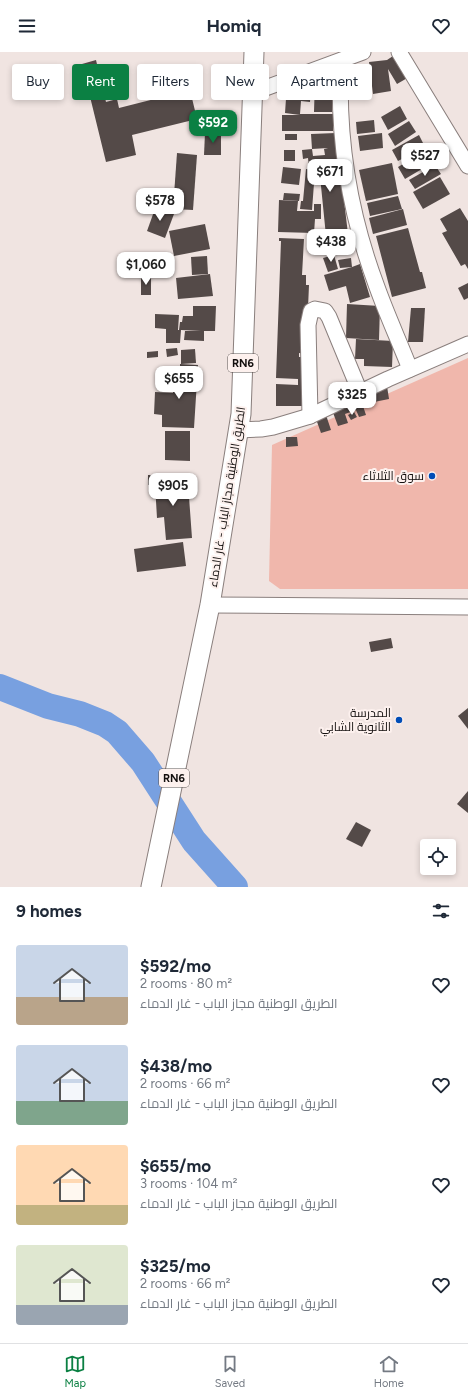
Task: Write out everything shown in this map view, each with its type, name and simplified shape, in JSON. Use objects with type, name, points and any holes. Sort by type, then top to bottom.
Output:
[{"type":"main road","name":"الطريق الوطنية مجاز الباب - غار الدماء","points":[[253,64],[254,52]]},
{"type":"main road","name":"الطريق الوطنية مجاز الباب - غار الدماء","points":[[151,887],[210,605],[241,414],[252,100]]},
{"type":"street","points":[[269,87],[363,52]]},
{"type":"street","points":[[399,52],[463,145],[468,166]]},
{"type":"street","points":[[341,60],[340,120],[354,208],[377,286],[410,369]]},
{"type":"street","points":[[310,416],[308,325],[311,311],[315,309],[325,311],[329,317],[360,392]]},
{"type":"street","points":[[238,430],[273,427],[310,416],[410,369],[468,344]]},
{"type":"street","points":[[210,605],[468,607]]},
{"type":"shaded area","points":[[468,358],[468,589],[280,589],[269,581],[272,445]]},
{"type":"building","points":[[396,54],[409,77],[397,84],[388,69],[391,91],[373,94],[372,64],[369,64],[369,62],[387,60]]},
{"type":"building","points":[[96,60],[97,64],[82,64]]},
{"type":"building","points":[[91,100],[106,100],[106,102],[117,100],[119,108],[151,100],[192,100],[197,119],[132,135],[136,155],[106,162]]},
{"type":"building","points":[[286,100],[310,100],[310,102],[301,101],[300,114],[333,114],[333,131],[282,131],[282,115],[300,115],[285,113]]},
{"type":"building","points":[[314,100],[332,100],[332,112],[314,112]]},
{"type":"building","points":[[400,106],[407,119],[388,130],[381,117]]},
{"type":"building","points":[[374,120],[375,132],[357,134],[356,122]]},
{"type":"building","points":[[409,121],[416,132],[395,146],[388,134]]},
{"type":"building","points":[[205,133],[221,133],[221,155],[204,155]]},
{"type":"building","points":[[336,133],[350,251],[322,254],[320,236],[326,236],[319,166],[309,168],[308,158],[303,159],[302,150],[312,149],[311,134]],"holes":[[[328,148],[324,149],[325,155],[313,156],[312,149]]]},
{"type":"building","points":[[382,133],[383,148],[360,151],[358,136]]},
{"type":"building","points":[[285,134],[297,134],[297,140],[285,140]]},
{"type":"building","points":[[419,135],[425,147],[398,161],[392,150]]},
{"type":"building","points":[[284,150],[295,150],[295,161],[284,161]]},
{"type":"building","points":[[425,151],[432,163],[405,179],[398,167]]},
{"type":"building","points":[[177,153],[197,155],[193,210],[173,209]]},
{"type":"building","points":[[392,163],[398,194],[366,201],[359,170]]},
{"type":"building","points":[[435,165],[441,174],[415,189],[409,180]]},
{"type":"building","points":[[283,167],[301,169],[299,185],[281,183]]},
{"type":"building","points":[[306,169],[315,170],[312,210],[300,209],[301,201],[303,201]]},
{"type":"building","points":[[440,177],[450,194],[423,209],[413,192]]},
{"type":"building","points":[[284,193],[300,194],[299,201],[283,200]]},
{"type":"building","points":[[398,196],[402,209],[370,216],[367,203]]},
{"type":"building","points":[[279,200],[298,201],[297,211],[314,211],[314,204],[321,204],[321,219],[315,219],[314,233],[278,232]]},
{"type":"building","points":[[156,206],[174,214],[165,238],[147,231]]},
{"type":"building","points":[[460,208],[468,221],[468,269],[465,264],[461,266],[442,233],[447,231],[440,219]]},
{"type":"building","points":[[403,209],[407,225],[373,234],[369,218]]},
{"type":"building","points":[[205,224],[210,249],[174,256],[169,231]]},
{"type":"building","points":[[408,228],[426,288],[392,297],[376,236]]},
{"type":"building","points":[[279,238],[304,239],[302,275],[306,275],[306,285],[309,285],[306,354],[299,353],[299,357],[308,357],[307,406],[276,406],[276,384],[298,385],[298,379],[276,378],[281,241],[279,241]]},
{"type":"building","points":[[334,255],[338,269],[328,272],[323,258]]},
{"type":"building","points":[[207,256],[208,274],[192,275],[191,257]]},
{"type":"building","points":[[351,258],[352,267],[340,268],[338,260]]},
{"type":"building","points":[[360,264],[370,297],[350,303],[346,286],[329,291],[324,275]]},
{"type":"building","points":[[210,274],[213,296],[178,299],[176,278]]},
{"type":"building","points":[[141,278],[151,278],[151,295],[141,295]]},
{"type":"building","points":[[468,283],[468,298],[464,300],[458,288]]},
{"type":"building","points":[[347,304],[380,306],[379,340],[346,338]]},
{"type":"building","points":[[193,306],[216,306],[215,331],[204,331],[204,341],[184,340],[185,331],[201,331],[181,330],[180,343],[166,343],[166,329],[155,328],[155,314],[179,315],[179,330],[180,322],[182,322],[183,316],[193,316]]},
{"type":"building","points":[[411,308],[425,308],[423,342],[408,342]]},
{"type":"building","points":[[356,339],[393,341],[392,367],[364,366],[364,359],[355,359]]},
{"type":"building","points":[[177,348],[178,355],[167,357],[166,349]]},
{"type":"building","points":[[195,349],[196,363],[181,364],[181,350]]},
{"type":"building","points":[[158,351],[158,357],[147,358],[147,352]]},
{"type":"building","points":[[180,364],[198,365],[194,428],[162,427],[162,415],[154,414],[155,392],[173,393],[174,373],[180,373]]},
{"type":"building","points":[[387,386],[389,399],[374,402],[371,389]]},
{"type":"building","points":[[361,400],[366,415],[359,417],[356,410],[345,414],[348,423],[338,426],[332,410]]},
{"type":"building","points":[[354,412],[357,417],[351,420],[348,415]]},
{"type":"building","points":[[326,415],[331,430],[321,433],[316,419]]},
{"type":"building","points":[[165,431],[190,431],[190,461],[165,460]]},
{"type":"building","points":[[286,437],[297,437],[298,446],[286,447]]},
{"type":"building","points":[[148,475],[168,475],[168,484],[188,483],[192,538],[166,540],[164,517],[157,518],[155,484],[148,485]]},
{"type":"building","points":[[183,542],[186,566],[137,572],[134,549]]},
{"type":"building","points":[[391,638],[393,648],[371,652],[369,642]]},
{"type":"building","points":[[468,708],[468,729],[458,716]]},
{"type":"building","points":[[468,791],[468,813],[457,804]]},
{"type":"building","points":[[356,822],[371,830],[362,847],[346,839]]},
{"type":"waterway","points":[[0,687],[48,706],[80,714],[105,724],[117,732],[143,762],[194,841],[235,887]]},
{"type":"place","name":"سوق الثلاثاء","points":[[432,476]]},
{"type":"place","name":"المدرسة الثانوية الشابي","points":[[399,720]]}]
